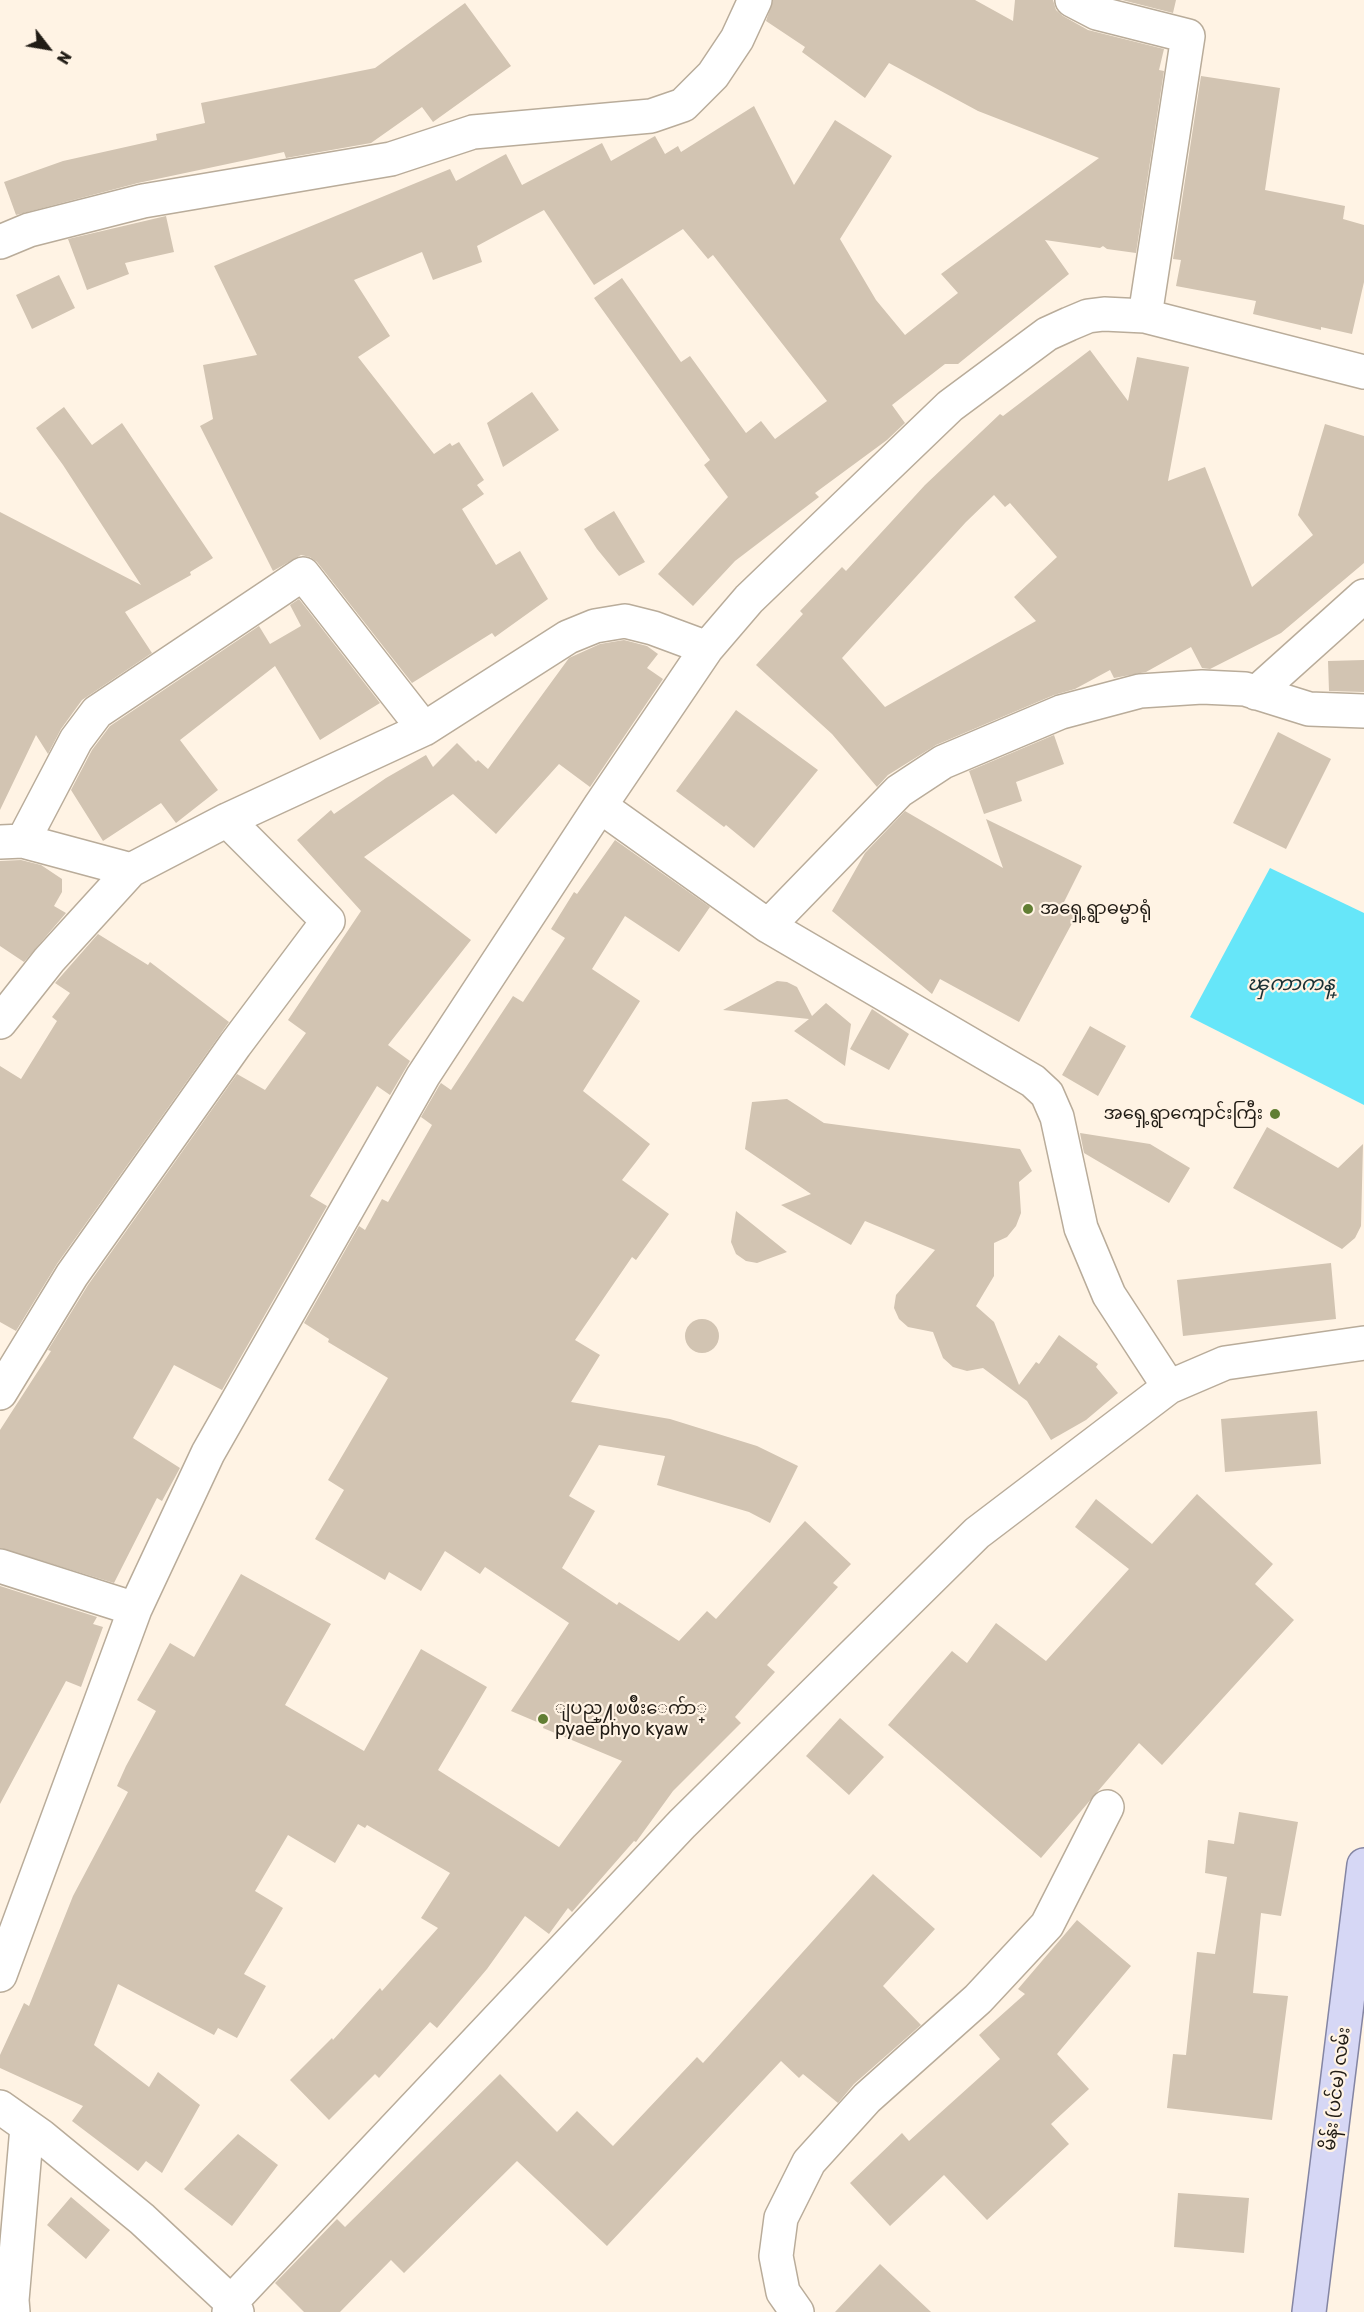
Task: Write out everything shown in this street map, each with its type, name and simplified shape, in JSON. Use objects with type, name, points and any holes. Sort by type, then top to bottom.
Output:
[{"type":"main road","name":"မိန်း (ပင်မ) လမ်း","points":[[1309,2312],[1364,1865]]},
{"type":"street","points":[[0,242],[29,230],[143,201],[392,159],[473,132],[651,116],[683,105],[713,75],[737,39],[755,0]]},
{"type":"street","points":[[1072,0],[1097,13],[1188,36],[1145,316]]},
{"type":"street","points":[[0,1974],[135,1609],[208,1453],[423,1076],[707,648],[749,599],[950,406],[1047,334],[1088,316],[1104,314],[1145,316],[1364,372]]},
{"type":"street","points":[[131,870],[11,842],[76,740],[97,712],[303,574],[424,729]]},
{"type":"street","points":[[1256,693],[1364,596]]},
{"type":"street","points":[[0,1022],[49,960],[131,870],[227,820],[424,729],[568,637],[595,626],[625,621],[653,628],[707,648]]},
{"type":"street","points":[[768,926],[899,791],[944,762],[1061,712],[1140,690],[1202,687],[1245,689],[1309,709],[1364,711]]},
{"type":"street","points":[[600,806],[768,926],[1033,1081],[1047,1094],[1062,1135],[1081,1228],[1105,1286],[1169,1387]]},
{"type":"street","points":[[0,1394],[72,1275],[235,1045],[328,921],[227,820]]},
{"type":"street","points":[[0,2107],[142,2219],[233,2309],[682,1824],[977,1533],[1169,1387],[1225,1363],[1364,1343]]},
{"type":"street","points":[[0,1566],[135,1609]]},
{"type":"street","points":[[797,2312],[783,2292],[776,2256],[781,2218],[809,2162],[867,2098],[978,1999],[1047,1924],[1107,1807]]},
{"type":"street","points":[[13,2312],[12,2300],[27,2127]]},
{"type":"water","name":"ၾကာကန္","points":[[1270,868],[1364,913],[1364,1105],[1190,1017]]},
{"type":"building","points":[[773,0],[975,0],[1013,21],[1015,0],[1053,0],[1056,10],[1063,16],[1088,30],[1164,49],[1159,70],[1164,71],[1136,253],[1107,249],[1103,246],[1100,248],[1045,240],[1069,274],[958,364],[945,364],[892,405],[905,423],[887,440],[815,493],[819,497],[735,561],[693,606],[658,574],[728,497],[704,465],[710,460],[594,298],[622,278],[681,362],[690,356],[746,433],[761,421],[775,439],[827,401],[713,255],[708,259],[683,229],[594,285],[544,210],[477,246],[482,262],[433,280],[422,252],[354,280],[390,336],[358,357],[434,454],[450,443],[452,446],[459,442],[484,480],[477,485],[484,494],[462,509],[496,565],[520,551],[548,599],[495,637],[492,633],[412,683],[317,562],[301,555],[273,571],[200,426],[213,419],[203,365],[257,355],[214,266],[450,169],[456,181],[506,154],[522,185],[602,143],[611,161],[655,136],[665,154],[678,146],[681,152],[754,106],[794,185],[835,120],[892,156],[840,239],[876,300],[905,335],[958,293],[941,274],[1099,158],[978,111],[889,63],[865,98],[802,52],[805,47],[766,21]]},
{"type":"building","points":[[1122,0],[1176,0],[1173,13]]},
{"type":"building","points":[[465,3],[511,66],[433,122],[422,107],[371,143],[286,158],[284,152],[138,183],[16,215],[4,182],[63,161],[157,140],[156,134],[205,123],[201,103],[375,68]]},
{"type":"building","points":[[1201,76],[1280,88],[1265,190],[1345,206],[1343,219],[1364,225],[1364,282],[1352,334],[1321,327],[1321,330],[1253,314],[1256,301],[1176,286],[1181,260],[1173,259]]},
{"type":"building","points":[[166,216],[174,252],[125,263],[129,274],[87,290],[68,239]]},
{"type":"building","points":[[59,275],[75,308],[32,329],[16,295]]},
{"type":"building","points":[[1090,350],[1128,401],[1137,357],[1189,367],[1168,481],[1205,467],[1252,587],[1313,535],[1298,515],[1325,424],[1364,436],[1364,563],[1281,633],[1210,669],[1202,668],[1191,647],[1146,672],[1114,678],[1110,670],[1075,689],[1054,695],[936,745],[888,775],[877,787],[832,734],[756,665],[803,614],[800,611],[842,567],[846,571],[925,485],[1000,414],[1003,416]],"holes":[[[994,495],[1005,507],[1010,503],[1057,557],[1014,597],[1036,621],[885,707],[842,658],[966,522]]]},
{"type":"building","points":[[532,392],[559,430],[503,467],[487,423]]},
{"type":"building","points":[[64,407],[92,445],[122,423],[213,558],[190,572],[191,575],[125,612],[152,653],[82,700],[61,729],[48,754],[36,735],[0,810],[0,512],[141,585],[63,465],[36,428]]},
{"type":"building","points":[[614,511],[645,562],[619,576],[584,529]]},
{"type":"building","points":[[299,599],[380,703],[320,740],[275,666],[180,740],[218,790],[176,823],[161,803],[103,841],[71,790],[92,750],[110,726],[259,626],[270,644],[301,626],[290,605]]},
{"type":"building","points":[[624,640],[647,646],[658,654],[647,668],[663,679],[590,787],[559,764],[496,834],[453,794],[364,857],[471,940],[388,1045],[410,1061],[390,1095],[377,1086],[310,1196],[327,1206],[222,1390],[174,1365],[133,1438],[180,1468],[162,1501],[157,1498],[114,1583],[0,1548],[0,1430],[51,1351],[48,1350],[88,1285],[237,1074],[265,1090],[306,1033],[288,1020],[361,911],[297,840],[331,810],[334,814],[386,778],[426,755],[433,767],[457,743],[476,762],[478,760],[488,769],[569,658],[600,644]]},
{"type":"building","points":[[1364,660],[1364,692],[1329,691],[1328,661]]},
{"type":"building","points":[[736,710],[818,770],[754,848],[726,825],[724,827],[676,791]]},
{"type":"building","points":[[1278,732],[1331,759],[1286,849],[1233,823]]},
{"type":"building","points":[[1054,735],[1064,764],[1016,782],[1022,801],[984,814],[969,771]]},
{"type":"building","points":[[905,811],[1003,868],[986,819],[1082,866],[1062,906],[1077,914],[1019,1022],[940,979],[932,994],[832,911],[865,853]]},
{"type":"building","points":[[615,840],[710,907],[679,952],[625,916],[592,969],[640,1001],[583,1091],[650,1144],[622,1180],[669,1214],[636,1260],[632,1257],[575,1340],[600,1355],[571,1402],[670,1419],[757,1446],[798,1466],[770,1523],[749,1512],[657,1485],[665,1456],[599,1445],[569,1496],[595,1511],[562,1568],[617,1605],[619,1602],[679,1641],[707,1611],[716,1619],[805,1521],[851,1564],[833,1583],[838,1587],[767,1665],[775,1672],[735,1717],[741,1723],[673,1791],[636,1842],[634,1841],[572,1912],[568,1908],[549,1934],[525,1916],[487,1969],[437,2028],[430,2022],[379,2078],[375,2074],[329,2120],[290,2080],[332,2038],[333,2040],[380,1988],[382,1991],[438,1928],[421,1918],[450,1873],[367,1825],[365,1828],[358,1824],[335,1863],[288,1835],[255,1891],[283,1908],[244,1974],[266,1986],[237,2038],[218,2028],[214,2035],[118,1984],[94,2045],[149,2087],[158,2072],[200,2105],[162,2173],[146,2161],[138,2171],[72,2121],[83,2106],[0,2068],[0,2055],[24,2003],[29,2006],[73,1896],[128,1792],[117,1786],[156,1711],[137,1700],[170,1643],[194,1657],[241,1574],[331,1624],[285,1705],[364,1751],[421,1649],[487,1687],[438,1770],[559,1847],[622,1761],[543,1728],[544,1725],[511,1711],[569,1623],[485,1567],[480,1574],[445,1551],[421,1591],[389,1572],[385,1580],[315,1539],[344,1490],[328,1480],[388,1378],[328,1342],[329,1339],[304,1323],[359,1226],[365,1230],[382,1199],[388,1202],[432,1125],[421,1117],[439,1086],[441,1083],[451,1090],[513,996],[523,1002],[565,938],[551,929],[574,892],[577,894]]},
{"type":"building","points":[[21,860],[41,865],[62,879],[62,892],[54,906],[66,913],[24,962],[0,946],[0,861]]},
{"type":"building","points":[[98,934],[148,965],[150,962],[229,1022],[57,1264],[16,1331],[0,1322],[0,1066],[21,1079],[57,1021],[52,1017],[70,993],[55,983]]},
{"type":"building","points":[[777,981],[787,982],[797,987],[812,1016],[826,1003],[851,1024],[845,1066],[794,1031],[809,1019],[723,1010]]},
{"type":"building","points":[[872,1009],[909,1034],[889,1070],[850,1049]]},
{"type":"building","points":[[1090,1026],[1126,1046],[1098,1096],[1062,1075]]},
{"type":"building","points":[[787,1099],[824,1123],[1020,1149],[1032,1171],[1019,1182],[1021,1213],[1016,1226],[1007,1237],[994,1243],[994,1276],[976,1306],[994,1322],[1019,1385],[1036,1362],[1039,1364],[1059,1335],[1098,1364],[1096,1367],[1118,1393],[1086,1420],[1051,1440],[1027,1401],[983,1368],[967,1371],[953,1367],[943,1358],[933,1332],[908,1327],[899,1319],[894,1308],[896,1295],[935,1250],[865,1221],[851,1245],[781,1205],[811,1194],[745,1149],[752,1102]]},
{"type":"building","points":[[1267,1127],[1338,1168],[1363,1144],[1361,1226],[1355,1238],[1342,1249],[1233,1188]]},
{"type":"building","points":[[1080,1133],[1150,1144],[1190,1168],[1169,1203],[1084,1153]]},
{"type":"building","points":[[736,1211],[787,1252],[757,1263],[746,1261],[736,1254],[731,1242]]},
{"type":"building","points":[[1331,1263],[1336,1319],[1183,1336],[1177,1280]]},
{"type":"building","points":[[702,1319],[714,1324],[719,1336],[714,1348],[702,1353],[690,1348],[685,1336],[690,1324]]},
{"type":"building","points":[[1317,1411],[1321,1464],[1225,1472],[1221,1419]]},
{"type":"building","points":[[1197,1494],[1273,1564],[1255,1584],[1294,1620],[1162,1765],[1139,1743],[1041,1858],[888,1725],[952,1651],[967,1663],[996,1623],[1046,1661],[1129,1569],[1075,1527],[1096,1499],[1152,1544]]},
{"type":"building","points":[[0,1586],[97,1617],[93,1624],[103,1627],[81,1687],[66,1681],[0,1804]]},
{"type":"building","points":[[840,1718],[884,1757],[849,1795],[806,1756]]},
{"type":"building","points":[[1239,1812],[1298,1822],[1281,1916],[1261,1913],[1253,1993],[1288,1996],[1272,2120],[1167,2108],[1173,2054],[1186,2055],[1197,1952],[1215,1954],[1227,1877],[1205,1873],[1208,1840],[1234,1844]]},
{"type":"building","points":[[873,1874],[935,1929],[883,1986],[921,2025],[854,2084],[838,2103],[803,2074],[799,2078],[781,2061],[607,2246],[517,2161],[404,2273],[391,2260],[340,2312],[304,2312],[275,2283],[337,2219],[345,2227],[500,2074],[557,2132],[577,2111],[613,2146],[697,2057],[703,2063]]},
{"type":"building","points":[[1077,1920],[1131,1966],[1057,2054],[1089,2089],[1051,2124],[1069,2144],[987,2220],[944,2175],[890,2226],[850,2183],[902,2133],[909,2141],[1000,2059],[979,2035],[1025,1994],[1018,1989]]},
{"type":"building","points":[[238,2134],[278,2165],[232,2226],[184,2189]]},
{"type":"building","points":[[1178,2193],[1249,2198],[1244,2253],[1174,2247]]},
{"type":"building","points":[[71,2197],[110,2230],[86,2259],[47,2225]]},
{"type":"building","points":[[880,2264],[931,2312],[835,2312]]},
{"type":"place","name":"အရှေ့ရွာဓမ္မာရုံ","points":[[1028,909]]},
{"type":"place","name":"အရှေ့ရွာကျောင်းကြီး","points":[[1275,1114]]},
{"type":"place","name":"ျပည္႔ၿဖိဳးေက်ာ္ pyae phyo kyaw","points":[[543,1719]]}]
